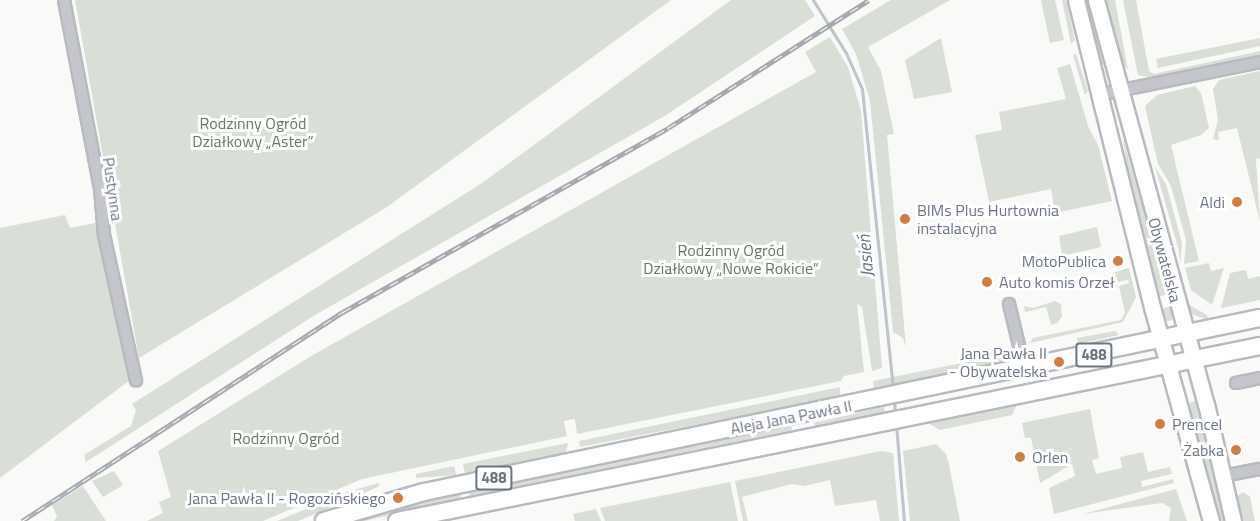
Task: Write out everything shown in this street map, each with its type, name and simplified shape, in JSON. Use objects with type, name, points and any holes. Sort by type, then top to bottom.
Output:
[{"type":"main road","name":"Obywatelska","points":[[1076,0],[1098,95],[1211,521]]},
{"type":"main road","name":"Obywatelska","points":[[1096,0],[1118,91],[1194,360],[1233,521]]},
{"type":"main road","name":"Aleja Jana Pawła II","points":[[324,521],[424,492],[1025,369],[1260,318]]},
{"type":"main road","name":"Aleja Jana Pawła II","points":[[397,521],[1260,346]]},
{"type":"main road","points":[[801,415],[806,437]]},
{"type":"street","name":"Pustynna","points":[[64,0],[100,189],[104,235],[136,381]]},
{"type":"street","points":[[1098,95],[1260,62]]},
{"type":"street","points":[[1009,304],[1025,369]]},
{"type":"street","points":[[1236,383],[1260,378]]},
{"type":"street","points":[[1222,476],[1260,469]]},
{"type":"green space","name":"Rodzinny Ogród Działkowy „Aster”","points":[[75,0],[671,0],[387,207],[139,358]]},
{"type":"green space","points":[[731,0],[805,0],[815,16],[663,117],[315,315],[86,462],[84,455],[131,426],[136,410],[132,404],[482,183]]},
{"type":"green space","points":[[891,0],[950,0],[868,47],[881,71],[894,134],[887,135],[906,347],[903,338],[893,332],[870,101],[856,54],[842,29]]},
{"type":"green space","points":[[1041,0],[1055,0],[1064,40],[1050,43]]},
{"type":"green space","points":[[1062,0],[1066,0],[1075,40],[1071,44]]},
{"type":"green space","points":[[1085,0],[1089,0],[1104,65],[1099,63]]},
{"type":"green space","points":[[1106,0],[1115,0],[1128,70],[1120,61]]},
{"type":"green space","points":[[1123,0],[1136,0],[1149,71],[1154,74],[1260,51],[1260,55],[1155,78],[1138,75]]},
{"type":"green space","name":"Rodzinny Ogród Działkowy „Nowe Rokicie”","points":[[830,37],[848,67],[861,111],[882,368],[872,371],[862,307],[857,304],[864,372],[844,376],[841,381],[577,434],[575,419],[564,421],[567,436],[362,479],[263,521],[147,521],[163,513],[159,502],[171,497],[158,451],[311,356],[816,72],[805,52]]},
{"type":"green space","points":[[941,38],[952,92],[914,99],[905,60]]},
{"type":"green space","points":[[1260,38],[1260,46],[1158,68],[1156,59]]},
{"type":"green space","points":[[1076,54],[1088,91],[1085,95],[1073,55]]},
{"type":"green space","points":[[1070,64],[1088,126],[1098,145],[1112,201],[1055,213],[1051,189],[989,202],[975,135],[1002,130],[999,112],[1066,99],[1057,68]]},
{"type":"green space","points":[[1260,71],[1260,158],[1256,159],[1260,222],[1237,128],[1218,132],[1219,140],[1213,139],[1218,120],[1213,89],[1219,80]]},
{"type":"green space","points":[[1195,86],[1201,93],[1209,128],[1201,135],[1171,145],[1199,261],[1184,264],[1186,240],[1171,186],[1158,164],[1145,106],[1157,95]]},
{"type":"green space","points":[[1135,128],[1141,128],[1168,231],[1164,232]]},
{"type":"green space","points":[[1122,135],[1167,294],[1158,297],[1130,184]]},
{"type":"green space","points":[[1155,167],[1166,184],[1182,243],[1180,265],[1179,251]]},
{"type":"green space","points":[[65,215],[70,228],[100,222],[130,380],[0,478],[0,228]]},
{"type":"green space","points":[[1097,227],[1101,247],[1062,256],[1059,236]]},
{"type":"green space","points":[[1209,263],[1211,271],[1224,268],[1212,305],[1191,290],[1185,268]]},
{"type":"green space","points":[[1129,268],[1136,297],[1123,322],[1030,343],[1033,338],[1121,320],[1125,313],[1119,286],[1129,283],[1128,280],[1118,282],[1115,272]]},
{"type":"green space","points":[[1246,270],[1248,279],[1260,276],[1260,300],[1221,308],[1230,273]]},
{"type":"green space","points":[[1055,301],[1061,304],[1062,317],[1057,323],[1051,325],[1046,307],[1025,312],[1024,306],[1033,308]]},
{"type":"green space","points":[[1186,303],[1207,315],[1208,320],[1191,314]]},
{"type":"green space","points":[[1165,307],[1171,307],[1175,314],[1171,321],[1165,321],[1161,317],[1161,311]]},
{"type":"green space","points":[[1115,331],[1119,335],[1078,344],[1077,338]]},
{"type":"green space","points":[[1016,352],[1010,362],[874,390],[873,381]]},
{"type":"green space","points":[[840,387],[840,397],[580,447],[579,441]]},
{"type":"green space","points":[[1195,401],[1226,521],[1218,521],[1186,404]]},
{"type":"green space","points":[[1017,404],[1012,415],[940,430],[926,422]]},
{"type":"green space","points":[[884,407],[885,413],[816,426],[813,423]]},
{"type":"green space","points":[[1090,409],[1099,458],[1092,460],[1096,474],[1122,468],[1120,457],[1143,452],[1148,472],[1170,467],[1172,474],[1141,481],[1142,487],[1173,479],[1174,483],[1054,514],[1049,488],[1075,476],[1072,464],[1040,483],[1031,438],[1025,438],[1022,423]]},
{"type":"green space","points":[[791,426],[792,430],[469,496],[469,492]]},
{"type":"green space","points":[[568,443],[566,453],[465,473],[463,464]]},
{"type":"green space","points":[[936,444],[946,454],[960,521],[910,521],[903,451]]},
{"type":"green space","points":[[881,451],[893,453],[899,521],[880,521],[876,500],[835,506],[830,480],[805,486],[792,484],[742,497],[748,521],[743,521],[735,481]]},
{"type":"green space","points":[[454,466],[456,475],[416,478],[416,474]]},
{"type":"green space","points":[[114,471],[123,485],[103,497],[92,481]]},
{"type":"green space","points":[[730,482],[738,521],[605,521],[600,508]]},
{"type":"green space","points":[[379,483],[379,486],[346,502],[343,493]]},
{"type":"green space","points":[[83,486],[106,521],[54,521],[57,516],[52,505]]},
{"type":"green space","points":[[1176,489],[1187,521],[1169,521],[1171,508],[1162,503],[1083,514]]},
{"type":"green space","points":[[1243,492],[1250,497],[1255,521],[1240,521],[1235,498]]},
{"type":"green space","points":[[460,494],[461,498],[365,521],[350,521]]},
{"type":"green space","points":[[333,498],[336,505],[298,521],[277,521]]},
{"type":"green space","points":[[596,509],[601,521],[575,521],[573,514]]},
{"type":"waterway","name":"Jasień","points":[[813,0],[846,53],[862,89],[893,388]]},
{"type":"waterway","name":"Jasień","points":[[894,400],[895,415]]},
{"type":"waterway","name":"Jasień","points":[[896,424],[904,521]]},
{"type":"railway","points":[[22,521],[343,312],[668,128],[869,0]]},
{"type":"place","name":"Aldi","points":[[1237,202]]},
{"type":"place","name":"BIMs Plus Hurtownia instalacyjna","points":[[905,219]]},
{"type":"place","name":"MotoPublica","points":[[1118,261]]},
{"type":"place","name":"Auto komis Orzeł","points":[[987,282]]},
{"type":"place","name":"Jana Pawła II - Obywatelska","points":[[1059,362]]},
{"type":"place","name":"Prencel","points":[[1160,424]]},
{"type":"place","name":"Żabka","points":[[1236,450]]},
{"type":"place","name":"Orlen","points":[[1020,457]]},
{"type":"place","name":"Jana Pawła II - Rogozińskiego","points":[[398,498]]},
{"type":"park label","name":"Rodzinny Ogród","points":[[286,438]]}]
